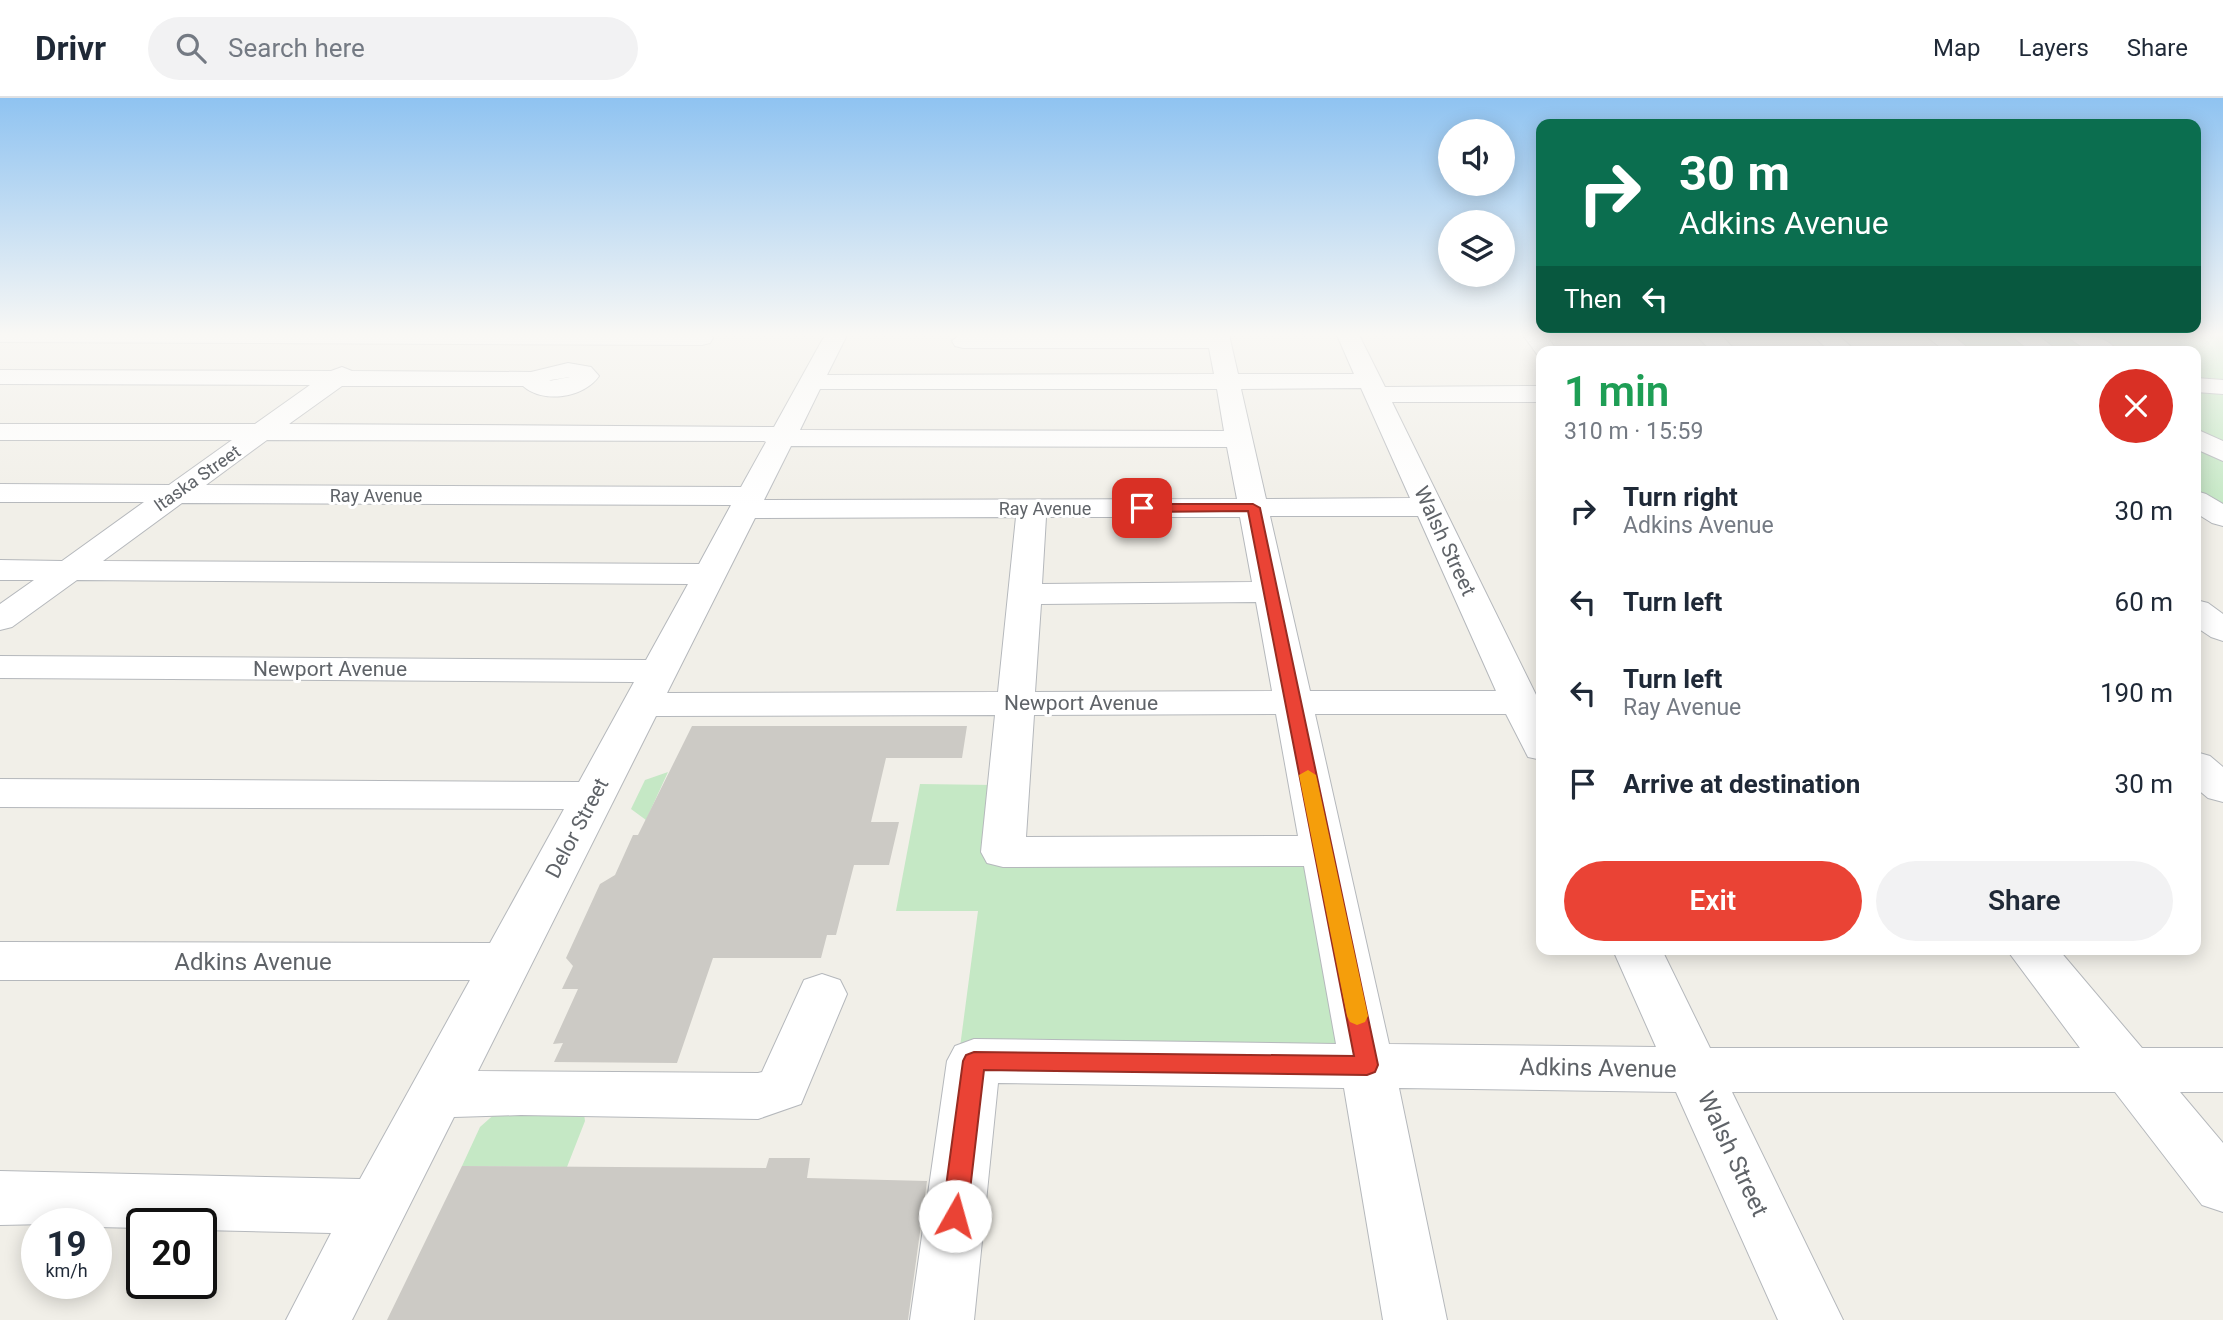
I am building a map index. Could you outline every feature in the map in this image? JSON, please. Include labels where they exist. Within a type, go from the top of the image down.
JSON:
[{"type":"street","name":"Itaska Street","points":[[0,620],[318,392]]},
{"type":"street","name":"Delor Street","points":[[318,1320],[807,392]]},
{"type":"street","points":[[1229,392],[1367,1065],[1415,1320]]},
{"type":"street","name":"Walsh Street","points":[[1376,392],[1536,735]]},
{"type":"street","points":[[1487,392],[1536,394]]},
{"type":"street","points":[[0,432],[766,433],[783,438],[1239,439]]},
{"type":"street","points":[[2201,440],[2223,453]]},
{"type":"street","name":"Ray Avenue","points":[[0,494],[175,494],[1031,508],[1430,507]]},
{"type":"street","points":[[2201,503],[2223,517]]},
{"type":"street","points":[[1031,508],[1003,852],[1324,851]]},
{"type":"street","points":[[0,570],[710,574]]},
{"type":"street","points":[[1024,594],[1271,592]]},
{"type":"street","points":[[2201,614],[2223,630]]},
{"type":"street","name":"Newport Avenue","points":[[0,667],[1015,703],[1520,702]]},
{"type":"street","points":[[2201,769],[2223,789]]},
{"type":"street","points":[[0,793],[594,796]]},
{"type":"street","name":"Walsh Street","points":[[1639,955],[1811,1320]]},
{"type":"street","points":[[2035,955],[2223,1186]]},
{"type":"street","name":"Adkins Avenue","points":[[0,961],[507,962]]},
{"type":"street","points":[[437,1095],[521,1092],[770,1094],[782,1088],[822,994]]},
{"type":"street","name":"Adkins Avenue","points":[[942,1320],[974,1061],[1693,1070],[2223,1070]]},
{"type":"street","points":[[6,1205],[377,1207]]},
{"type":"green space","points":[[2201,392],[2223,392],[2223,514],[2201,500]]},
{"type":"green space","points":[[668,772],[646,820],[631,809],[645,780]]},
{"type":"green space","points":[[920,784],[994,785],[985,858],[1306,861],[1340,1048],[960,1047],[978,911],[896,911]]},
{"type":"green space","points":[[498,1111],[584,1114],[585,1121],[567,1167],[462,1166],[480,1127]]},
{"type":"building","points":[[692,726],[967,726],[962,758],[886,758],[871,822],[899,822],[889,865],[854,865],[836,935],[827,935],[821,958],[713,958],[677,1063],[554,1062],[563,1043],[553,1044],[578,989],[562,989],[573,966],[566,958],[600,884],[615,875],[633,835],[638,835]]},
{"type":"building","points":[[769,1158],[810,1158],[807,1178],[927,1181],[908,1320],[387,1320],[462,1166],[766,1168]]},
{"type":"slow traffic","points":[[1308,775],[1357,1016]]},
{"type":"route","points":[[955,1216],[974,1061],[1367,1065],[1253,508],[1142,508]]}]
